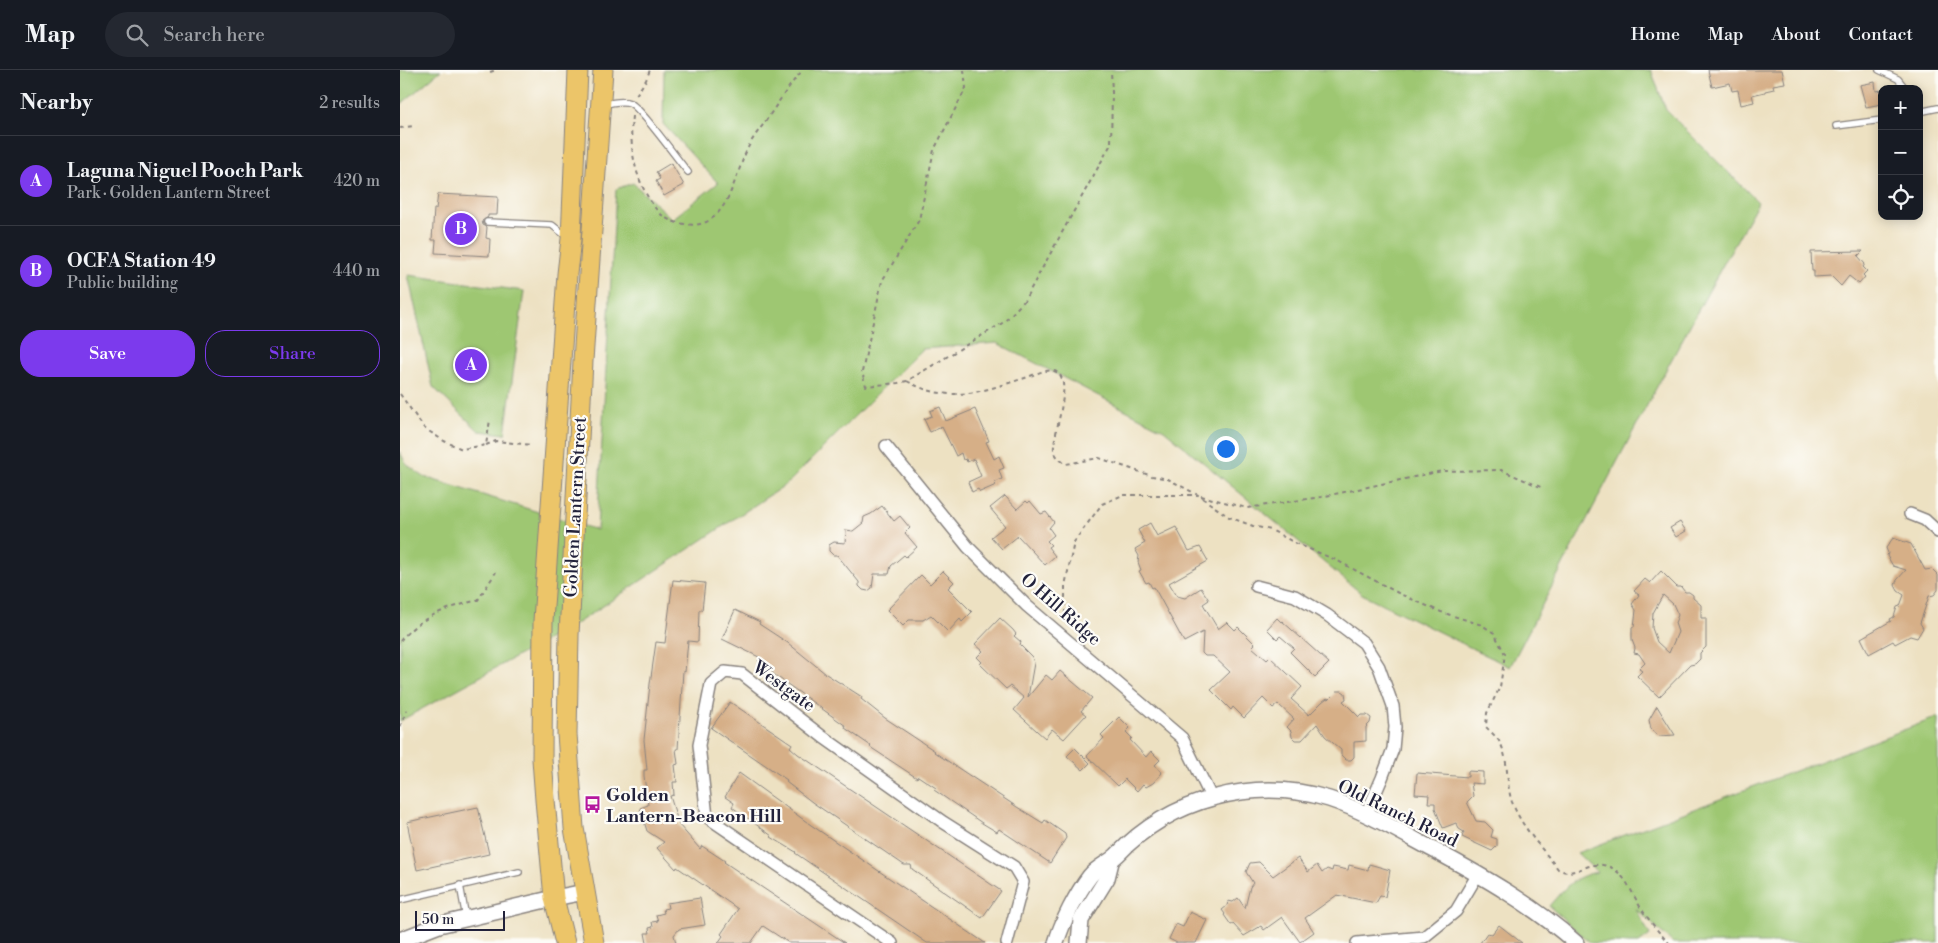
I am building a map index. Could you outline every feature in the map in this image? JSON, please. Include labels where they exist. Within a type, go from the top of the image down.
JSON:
[{"type":"main road","name":"Golden Lantern Street","points":[[578,70],[583,361],[568,635],[568,743],[574,828],[594,943]]},
{"type":"main road","name":"Golden Lantern Street","points":[[565,943],[554,898],[548,848],[542,759],[543,621],[581,240],[601,105],[603,70]]},
{"type":"street","name":"O Hill Ridge","points":[[886,446],[968,547],[1027,606],[1182,738],[1211,797]]},
{"type":"street","points":[[1910,514],[1916,514],[1938,532]]},
{"type":"street","points":[[1256,586],[1295,596],[1327,616],[1364,643],[1379,667],[1393,706],[1395,727],[1393,749],[1366,815]]},
{"type":"street","name":"Westgate","points":[[892,943],[707,817],[699,745],[711,684],[726,672],[742,674],[831,743],[943,822],[1014,867],[1023,882],[1007,943]]},
{"type":"street","name":"Old Ranch Road","points":[[1056,943],[1071,908],[1091,874],[1110,862],[1134,838],[1175,812],[1211,797],[1258,790],[1291,790],[1330,799],[1366,815],[1478,874],[1551,921],[1576,943]]},
{"type":"street","name":"Old Ranch Road","points":[[1079,943],[1081,920],[1106,878],[1110,862]]},
{"type":"street","points":[[1358,943],[1424,937],[1456,911],[1478,874]]},
{"type":"street","points":[[400,940],[439,925],[584,892]]},
{"type":"lane","points":[[1880,70],[1898,79],[1903,85]]},
{"type":"lane","points":[[601,105],[621,102],[630,103],[644,117],[688,172]]},
{"type":"lane","points":[[1923,111],[1938,108]]},
{"type":"lane","points":[[1836,126],[1878,121]]},
{"type":"lane","points":[[487,222],[552,224],[581,240]]},
{"type":"lane","points":[[400,900],[518,872]]},
{"type":"lane","points":[[460,885],[466,918]]},
{"type":"path","points":[[490,72],[496,70]]},
{"type":"path","points":[[650,70],[646,80],[630,103],[633,109],[631,147],[636,170],[656,209],[664,217],[676,223],[692,226],[710,222],[722,208],[750,144],[783,94],[803,70]]},
{"type":"path","points":[[964,70],[966,88],[934,150],[919,220],[882,281],[862,372],[866,386],[907,381],[1004,322],[1024,301],[1111,144],[1111,70]]},
{"type":"path","points":[[400,128],[413,126]]},
{"type":"path","points":[[400,394],[424,428],[444,441],[462,449],[496,442],[531,445]]},
{"type":"path","points":[[486,445],[490,420]]},
{"type":"path","points":[[1065,637],[1065,586],[1074,542],[1102,504],[1123,495],[1198,495],[1247,508],[1321,497],[1442,471],[1500,470],[1543,488]]},
{"type":"path","points":[[400,642],[409,629],[441,610],[478,600],[496,572]]},
{"type":"path","points":[[400,727],[407,710]]},
{"type":"green space","points":[[400,70],[441,70],[400,105]]},
{"type":"green space","points":[[664,70],[1651,70],[1666,110],[1758,202],[1663,375],[1510,667],[1362,594],[1164,430],[997,343],[922,349],[788,483],[579,622],[400,721],[400,452],[406,464],[424,477],[597,530],[616,189],[633,183],[672,219],[718,183],[663,124]]},
{"type":"green space","points":[[408,275],[524,291],[505,434],[479,431],[433,387]]},
{"type":"green space","points":[[1938,717],[1938,943],[1673,943],[1636,909],[1650,935],[1639,943],[1590,943],[1549,906],[1575,880],[1597,872],[1577,853]]},
{"type":"building","points":[[1708,70],[1782,70],[1785,83],[1773,85],[1774,89],[1752,95],[1754,102],[1741,105],[1738,90],[1732,91],[1730,83],[1712,87]]},
{"type":"building","points":[[1875,82],[1876,91],[1878,91],[1878,105],[1866,107],[1860,85]]},
{"type":"building","points":[[671,163],[684,185],[664,196],[656,181],[660,179],[656,172]]},
{"type":"building","points":[[438,194],[498,197],[497,215],[488,215],[482,221],[483,225],[487,227],[486,238],[490,239],[489,256],[435,253],[436,240],[432,240],[434,209],[436,209]]},
{"type":"building","points":[[1863,251],[1858,256],[1865,264],[1863,267],[1867,271],[1859,284],[1849,276],[1841,286],[1831,276],[1814,277],[1811,252]]},
{"type":"building","points":[[940,407],[946,421],[975,409],[989,441],[986,442],[994,459],[999,456],[1004,468],[999,470],[1002,479],[994,483],[996,485],[980,492],[978,489],[972,492],[968,482],[981,476],[974,459],[967,462],[966,459],[963,460],[961,453],[956,456],[942,427],[930,432],[924,419],[932,416],[930,411]]},
{"type":"building","points":[[1005,496],[1017,509],[1026,501],[1028,503],[1030,501],[1041,514],[1046,512],[1054,522],[1049,528],[1054,535],[1047,541],[1051,545],[1048,547],[1055,556],[1045,565],[1018,536],[1002,549],[991,537],[1005,526],[990,508]]},
{"type":"building","points":[[882,506],[894,521],[900,516],[910,528],[905,533],[917,547],[906,557],[904,555],[891,566],[889,574],[874,574],[872,588],[868,591],[863,590],[859,586],[859,582],[837,555],[833,555],[829,551],[829,545],[834,542],[845,543],[846,530],[853,531],[863,523],[864,517]]},
{"type":"building","points":[[1680,522],[1686,531],[1676,537],[1670,528]]},
{"type":"building","points":[[1150,523],[1157,536],[1176,527],[1189,551],[1200,547],[1208,561],[1169,583],[1177,596],[1185,598],[1201,588],[1209,600],[1203,604],[1218,629],[1227,622],[1235,630],[1238,627],[1255,644],[1252,647],[1267,660],[1270,657],[1302,687],[1291,699],[1309,715],[1327,698],[1329,699],[1337,691],[1342,691],[1345,693],[1346,699],[1343,701],[1359,717],[1367,715],[1371,718],[1370,723],[1366,727],[1366,741],[1354,742],[1354,757],[1351,760],[1346,760],[1341,755],[1341,750],[1325,736],[1317,724],[1302,740],[1295,740],[1287,727],[1294,719],[1278,704],[1273,708],[1263,698],[1244,718],[1233,707],[1231,710],[1211,690],[1230,672],[1213,656],[1205,656],[1202,653],[1203,632],[1184,642],[1154,587],[1152,588],[1149,582],[1146,583],[1139,571],[1141,570],[1138,562],[1139,556],[1135,549],[1145,543],[1138,530]]},
{"type":"building","points":[[1893,538],[1911,544],[1925,570],[1932,569],[1938,575],[1938,590],[1934,595],[1929,596],[1920,623],[1923,628],[1917,638],[1910,636],[1895,644],[1893,641],[1869,654],[1861,638],[1891,621],[1890,619],[1894,617],[1904,595],[1898,591],[1895,585],[1906,570],[1893,566],[1887,556],[1886,548]]},
{"type":"building","points":[[943,571],[954,582],[948,588],[972,612],[962,622],[960,619],[948,632],[931,615],[923,620],[909,620],[903,626],[887,610],[921,575],[930,584]]},
{"type":"building","points":[[1661,571],[1677,587],[1681,587],[1685,592],[1693,595],[1693,598],[1701,605],[1701,618],[1706,618],[1706,647],[1700,653],[1700,659],[1695,664],[1690,665],[1659,697],[1637,676],[1642,671],[1639,669],[1645,663],[1639,654],[1634,653],[1635,648],[1632,640],[1632,627],[1634,627],[1636,610],[1632,604],[1639,595],[1634,591],[1645,579],[1650,583]],"holes":[[[1663,595],[1673,604],[1678,615],[1675,623],[1678,632],[1669,653],[1657,642],[1652,628],[1653,613]]]},
{"type":"building","points":[[673,580],[705,583],[702,610],[699,610],[698,642],[688,641],[685,672],[683,671],[678,749],[676,749],[678,764],[675,765],[677,782],[673,782],[674,795],[670,796],[679,825],[700,849],[702,846],[845,943],[789,943],[763,926],[751,943],[718,943],[723,936],[721,934],[738,909],[677,867],[676,869],[657,848],[664,842],[647,831],[640,808],[648,805],[644,776],[644,770],[647,770],[644,740],[656,642],[665,643]]},
{"type":"building","points":[[735,610],[760,622],[759,624],[788,643],[826,674],[862,697],[861,699],[885,718],[934,752],[1017,807],[1043,823],[1045,820],[1065,834],[1066,838],[1050,863],[999,829],[997,832],[982,823],[934,790],[936,788],[918,776],[917,778],[870,747],[845,728],[846,726],[772,673],[773,671],[758,661],[761,658],[722,639]]},
{"type":"building","points":[[1000,618],[1013,630],[1016,634],[1014,636],[1021,642],[1020,645],[1032,657],[1034,663],[1028,697],[1046,675],[1052,680],[1060,671],[1092,698],[1081,711],[1086,715],[1064,739],[1052,729],[1045,738],[1037,731],[1014,710],[1024,698],[1010,686],[1006,689],[980,664],[982,662],[977,657],[983,651],[975,644]]},
{"type":"building","points":[[1277,618],[1329,663],[1315,677],[1290,652],[1294,648],[1280,636],[1277,639],[1267,629]]},
{"type":"building","points":[[730,702],[792,744],[790,747],[798,754],[1001,891],[982,918],[912,869],[911,865],[904,865],[812,802],[786,782],[787,780],[711,728]]},
{"type":"building","points":[[1657,706],[1675,735],[1659,736],[1651,729],[1649,720]]},
{"type":"building","points":[[1119,717],[1130,728],[1126,732],[1132,738],[1130,740],[1146,757],[1151,751],[1160,760],[1155,765],[1162,773],[1153,783],[1146,787],[1143,784],[1137,791],[1125,779],[1118,786],[1087,756],[1104,738],[1101,735]]},
{"type":"building","points":[[1075,748],[1090,763],[1083,770],[1067,756]]},
{"type":"building","points":[[1468,771],[1483,772],[1483,784],[1471,783],[1473,796],[1467,802],[1476,821],[1485,822],[1493,830],[1491,837],[1497,839],[1497,846],[1492,851],[1462,837],[1464,832],[1459,829],[1456,823],[1443,828],[1435,808],[1435,803],[1428,803],[1429,795],[1415,794],[1417,773],[1468,777]]},
{"type":"building","points":[[739,773],[811,825],[985,943],[927,943],[796,852],[771,837],[732,807],[734,803],[725,797]]},
{"type":"building","points":[[478,807],[489,854],[417,870],[407,822]]},
{"type":"building","points":[[1298,858],[1308,872],[1317,865],[1322,873],[1327,869],[1332,871],[1333,867],[1348,870],[1349,865],[1368,870],[1369,864],[1390,870],[1385,897],[1380,896],[1376,903],[1337,895],[1305,918],[1314,932],[1300,942],[1282,917],[1264,930],[1261,926],[1244,936],[1233,924],[1231,925],[1222,910],[1227,906],[1228,901],[1233,902],[1238,898],[1245,908],[1250,887],[1253,883],[1246,872],[1250,863],[1259,862],[1273,876]]},
{"type":"building","points":[[700,898],[705,925],[679,929],[674,935],[676,943],[647,943],[645,933],[650,933],[649,928],[653,927],[652,922],[658,921],[656,915],[664,913],[663,909],[668,908],[667,903]]},
{"type":"building","points":[[1190,912],[1207,920],[1196,943],[1177,943],[1169,939],[1176,924],[1183,927]]},
{"type":"building","points":[[1499,925],[1522,943],[1480,943],[1487,933],[1492,934]]},
{"type":"place","name":"OCFA Station 49","points":[[461,229]]},
{"type":"place","name":"Laguna Niguel Pooch Park","points":[[471,365]]},
{"type":"place","name":"Golden Lantern-Beacon Hill","points":[[592,805]]}]
